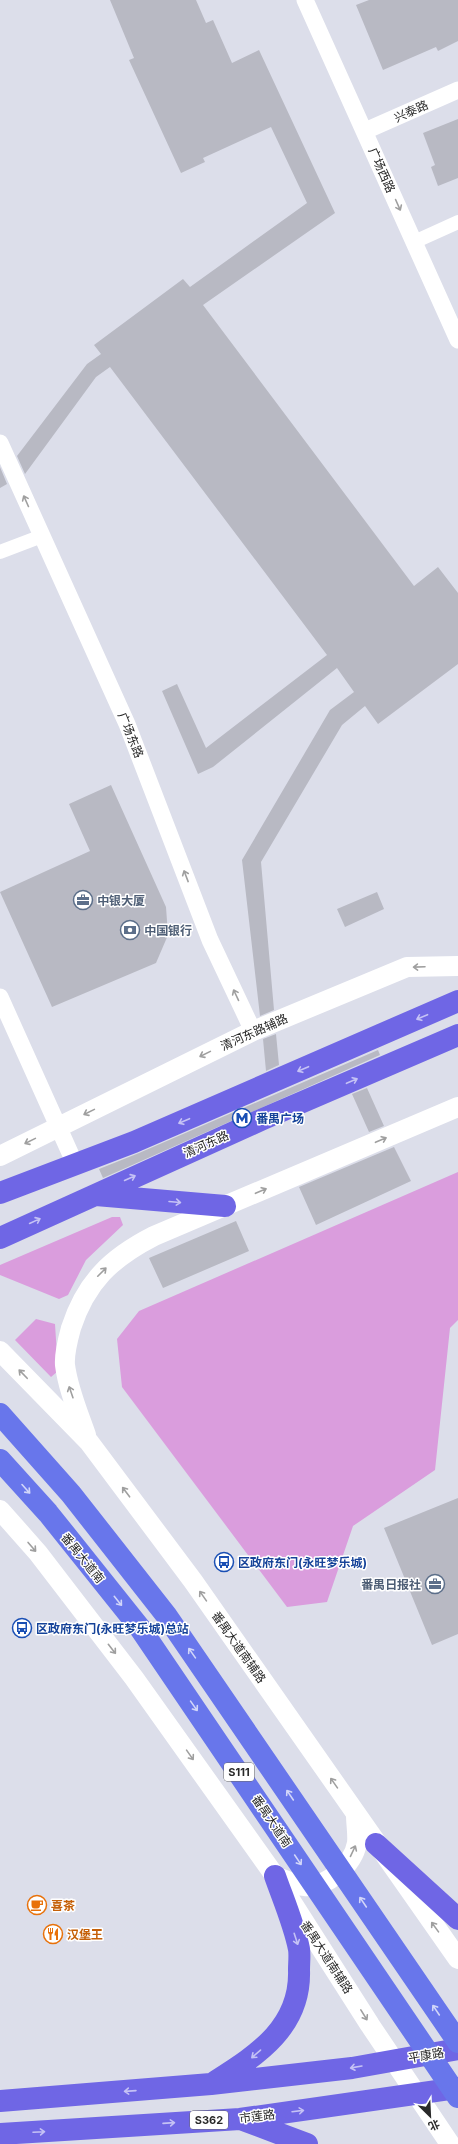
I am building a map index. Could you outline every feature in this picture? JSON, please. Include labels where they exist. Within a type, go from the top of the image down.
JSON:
[{"type":"highway","name":"S111","points":[[0,1414],[71,1494],[166,1615],[458,2042]]},
{"type":"highway","name":"番禺大道南","points":[[0,1460],[48,1513],[140,1628],[458,2097]]},
{"type":"main road","name":"清河东路辅路","points":[[0,1156],[253,1031],[407,967],[458,966]]},
{"type":"main road","points":[[0,1193],[134,1142],[458,1002]]},
{"type":"main road","name":"清河东路","points":[[0,1238],[263,1119],[458,1035]]},
{"type":"main road","points":[[89,1442],[69,1388],[65,1363],[68,1339],[76,1314],[85,1294],[97,1277],[115,1259],[132,1247],[458,1107]]},
{"type":"main road","points":[[95,1194],[225,1206]]},
{"type":"main road","name":"番禺大道南辅路","points":[[0,1351],[89,1442],[193,1581],[458,1959]]},
{"type":"main road","name":"番禺大道南辅路","points":[[0,1510],[38,1553],[134,1678],[275,1876],[450,2144]]},
{"type":"main road","points":[[275,1876],[304,1886],[322,1884],[331,1879],[347,1864],[357,1843],[356,1815]]},
{"type":"main road","points":[[376,1844],[458,1919]]},
{"type":"main road","points":[[211,2084],[249,2060],[275,2038],[294,2008],[300,1980],[299,1949],[275,1876]]},
{"type":"main road","name":"平康路","points":[[394,2060],[458,2049]]},
{"type":"main road","points":[[0,2101],[211,2084],[352,2068],[394,2060]]},
{"type":"main road","name":"S362","points":[[417,2094],[458,2088]]},
{"type":"main road","name":"市莲路","points":[[0,2134],[240,2119],[417,2094]]},
{"type":"main road","points":[[240,2119],[307,2144]]},
{"type":"street","name":"广场西路","points":[[305,0],[458,340]]},
{"type":"street","name":"兴泰路","points":[[365,131],[458,90]]},
{"type":"street","points":[[414,242],[458,222]]},
{"type":"street","name":"广场东路","points":[[0,443],[127,724],[210,940],[253,1031]]},
{"type":"street","points":[[0,552],[42,536]]},
{"type":"street","points":[[0,997],[60,1127],[75,1164]]},
{"type":"shaded area","points":[[458,1172],[458,1320],[450,1328],[435,1470],[353,1526],[327,1602],[287,1607],[122,1387],[117,1339],[139,1311]]},
{"type":"shaded area","points":[[112,1217],[120,1217],[123,1225],[86,1260],[68,1295],[59,1299],[0,1275],[0,1265]]},
{"type":"shaded area","points":[[36,1319],[55,1324],[58,1371],[51,1377],[15,1340]]},
{"type":"building","name":"番禺广场","points":[[110,0],[196,0],[206,23],[213,20],[232,63],[259,50],[335,213],[203,305],[414,586],[438,567],[458,593],[458,664],[378,724],[365,706],[342,725],[261,862],[274,1010],[260,1016],[242,860],[330,710],[354,692],[337,668],[213,767],[198,774],[162,691],[177,684],[206,748],[327,655],[110,367],[96,377],[25,474],[17,456],[87,364],[101,354],[94,345],[183,279],[190,287],[307,203],[271,127],[203,158],[205,162],[181,173],[129,60],[134,58]]},
{"type":"building","points":[[369,0],[458,0],[458,41],[438,51],[436,47],[383,70],[356,5]]},
{"type":"building","points":[[458,119],[458,178],[438,186],[431,167],[435,165],[423,133]]},
{"type":"building","points":[[0,467],[7,484],[0,488]]},
{"type":"building","name":"中银大厦","points":[[111,785],[166,907],[168,935],[156,963],[52,1007],[0,892],[90,851],[69,804]]},
{"type":"building","points":[[377,892],[384,909],[345,927],[337,909]]},
{"type":"building","points":[[276,1034],[279,1065],[266,1071],[263,1039]]},
{"type":"building","points":[[378,1050],[380,1055],[103,1178],[99,1169]]},
{"type":"building","points":[[367,1088],[384,1126],[369,1132],[352,1094]]},
{"type":"building","points":[[394,1147],[411,1181],[316,1225],[299,1187]]},
{"type":"building","points":[[236,1221],[249,1251],[163,1288],[149,1258]]},
{"type":"building","points":[[458,1498],[458,1634],[432,1645],[384,1528]]},
{"type":"place","name":"中银大厦","points":[[83,900]]},
{"type":"place","name":"中国银行","points":[[130,930]]},
{"type":"place","name":"番禺广场","points":[[242,1118]]},
{"type":"place","name":"区政府东门(永旺梦乐城)","points":[[224,1562]]},
{"type":"place","name":"番禺日报社","points":[[435,1584]]},
{"type":"place","name":"区政府东门(永旺梦乐城)总站","points":[[22,1628]]},
{"type":"place","name":"喜茶","points":[[37,1905]]},
{"type":"place","name":"汉堡王","points":[[53,1934]]}]
